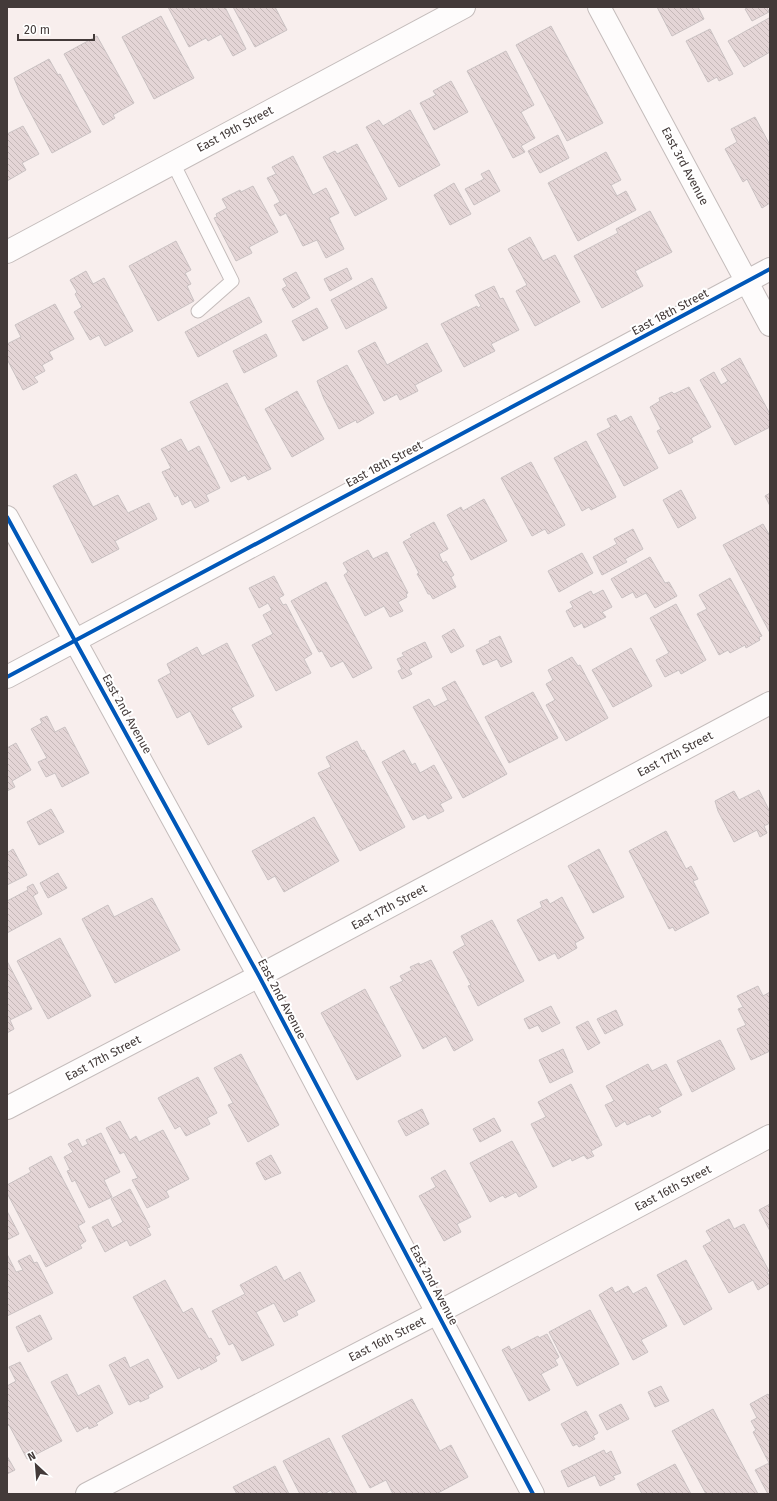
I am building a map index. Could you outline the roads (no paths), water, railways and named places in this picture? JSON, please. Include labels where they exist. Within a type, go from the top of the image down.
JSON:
[{"type":"street","name":"East 19th Street","points":[[7,252],[464,7]]},
{"type":"street","name":"East 3rd Avenue","points":[[600,7],[770,325]]},
{"type":"street","name":"East 18th Street","points":[[7,677],[770,269]]},
{"type":"street","name":"East 2nd Avenue","points":[[7,516],[259,976],[534,1494]]},
{"type":"street","name":"East 17th Street","points":[[7,1108],[259,976],[770,703]]},
{"type":"street","name":"East 16th Street","points":[[87,1494],[437,1313],[770,1136]]},
{"type":"lane","points":[[173,163],[232,281],[198,311]]}]
